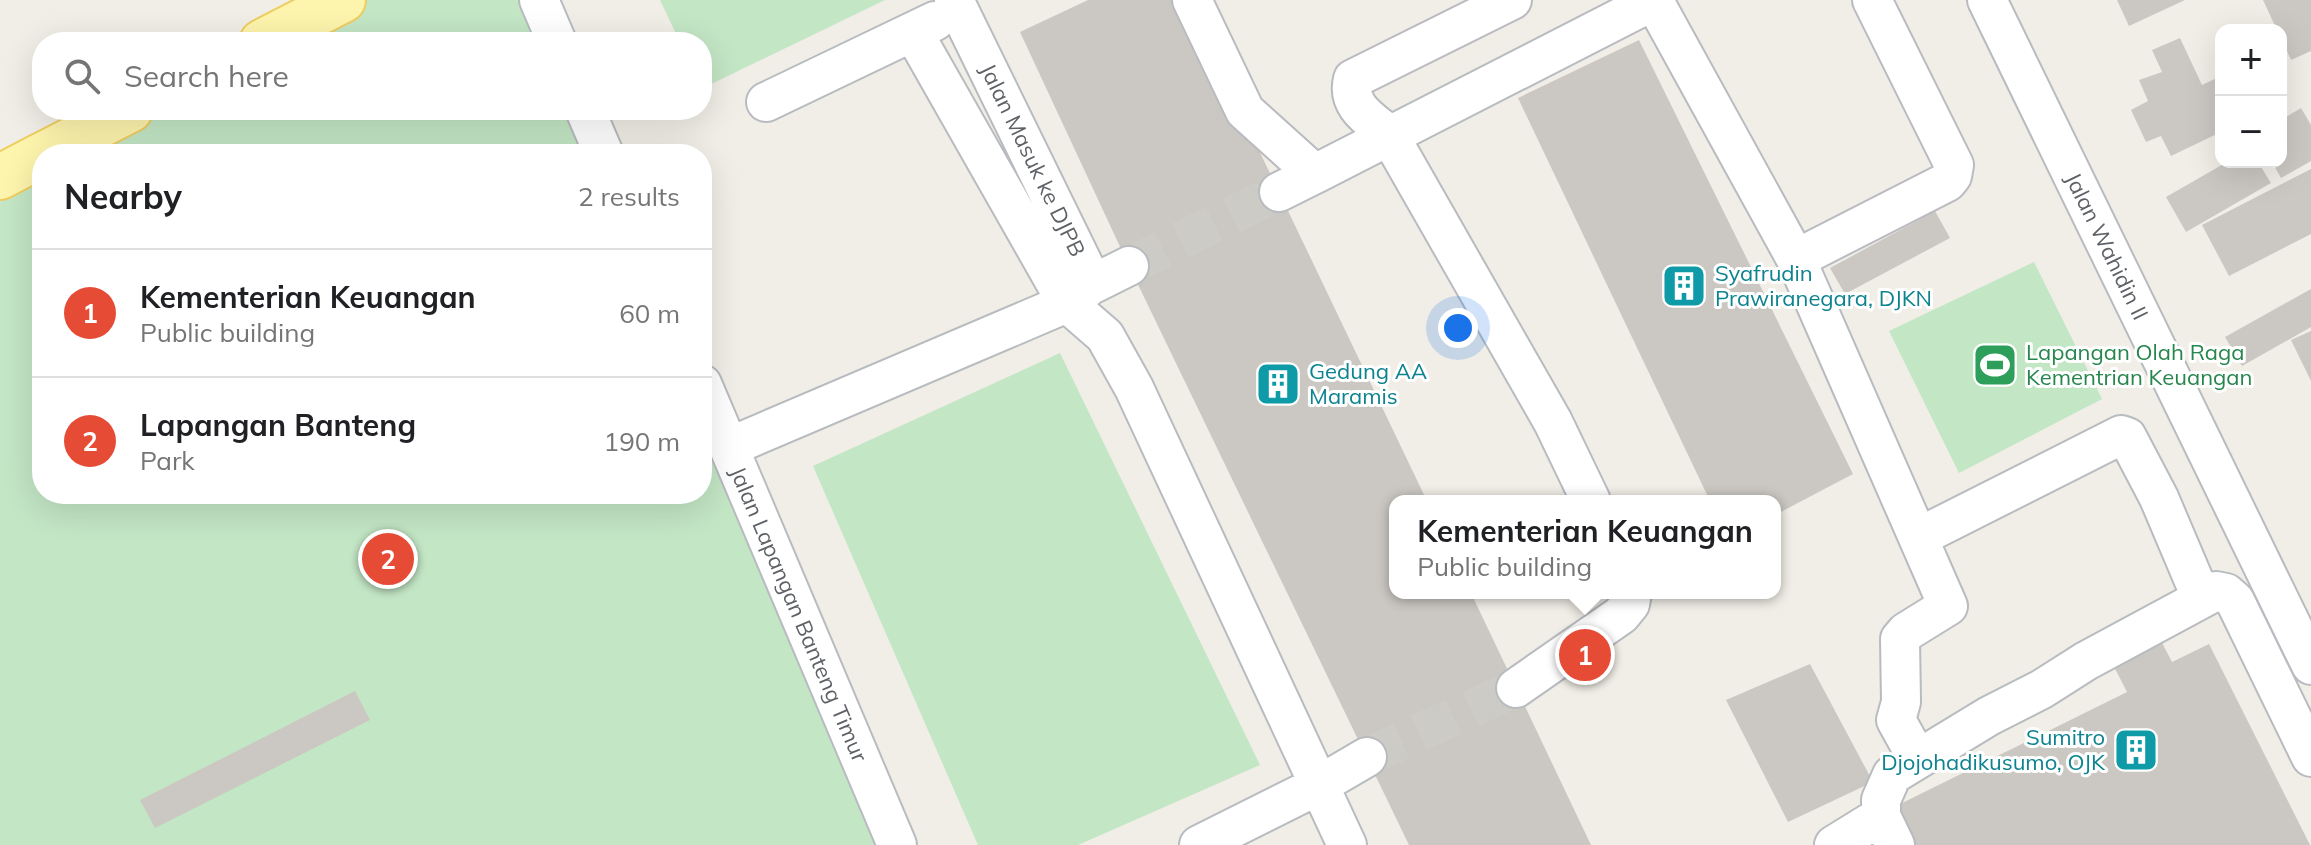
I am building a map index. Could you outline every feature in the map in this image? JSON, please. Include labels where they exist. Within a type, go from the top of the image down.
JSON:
[{"type":"main road","points":[[281,32],[343,0]]},
{"type":"main road","points":[[64,144],[111,120]]},
{"type":"main road","points":[[0,177],[32,161]]},
{"type":"street","points":[[539,0],[553,32]]},
{"type":"street","points":[[1192,0],[1245,111],[1315,174]]},
{"type":"street","points":[[1512,0],[1353,79],[1350,90],[1357,107],[1389,135],[1553,422],[1588,495]]},
{"type":"street","points":[[1279,192],[1654,0],[1796,259],[1948,606],[1906,632],[1899,644],[1901,702],[1896,720],[1917,758]]},
{"type":"street","points":[[1796,259],[1947,182],[1952,176],[1954,165],[1872,0]]},
{"type":"street","name":"Jalan Wahidin II","points":[[1987,0],[2311,665]]},
{"type":"street","points":[[766,102],[913,32],[957,5]]},
{"type":"street","name":"Jalan Masuk ke DJPB","points":[[957,5],[1080,293],[1129,266]]},
{"type":"street","points":[[913,32],[1080,293],[1134,388],[1347,845]]},
{"type":"street","points":[[589,120],[600,144]]},
{"type":"street","points":[[729,447],[1080,293]]},
{"type":"street","name":"Jalan Lapangan Banteng Timur","points":[[712,407],[897,845]]},
{"type":"street","points":[[1919,537],[2121,435],[2127,437],[2159,498],[2201,597]]},
{"type":"street","points":[[1834,845],[1888,830],[1881,800],[1892,775],[1917,758],[2216,591],[2226,593],[2235,601],[2311,757]]},
{"type":"street","points":[[1516,688],[1621,615],[1631,599]]},
{"type":"street","points":[[1199,845],[1319,785],[1367,757]]},
{"type":"green space","points":[[343,0],[539,0],[553,32],[281,32]]},
{"type":"green space","points":[[660,0],[885,0],[712,84],[712,32],[675,32]]},
{"type":"green space","points":[[111,120],[589,120],[600,144],[64,144]]},
{"type":"green space","points":[[32,160],[32,504],[712,504],[712,408],[897,845],[0,845],[0,177]]},
{"type":"green space","name":"Lapangan Olah Raga Kementrian Keuangan","points":[[2034,262],[2102,399],[1959,473],[1889,331]]},
{"type":"green space","points":[[1060,353],[1260,765],[1078,845],[978,845],[813,466]]},
{"type":"building","name":"Gedung AA Maramis","points":[[1088,0],[1187,0],[1424,495],[1389,495],[1389,599],[1474,599],[1591,845],[1409,845],[1129,266],[1020,32]]},
{"type":"building","points":[[2117,0],[2185,0],[2129,26]]},
{"type":"building","points":[[2263,0],[2311,0],[2311,51],[2291,60],[2287,51],[2287,24],[2274,24]]},
{"type":"building","points":[[2180,38],[2202,85],[2215,79],[2215,135],[2171,156],[2161,136],[2146,142],[2131,110],[2148,101],[2139,80],[2162,72],[2152,50]]},
{"type":"building","name":"Syafrudin Prawiranegara, DJKN","points":[[1639,40],[1853,474],[1781,512],[1781,495],[1707,495],[1518,98]]},
{"type":"building","points":[[2301,108],[2311,125],[2311,161],[2281,178],[2275,168],[2287,168],[2287,116]]},
{"type":"building","points":[[2217,168],[2262,168],[2271,183],[2186,232],[2166,197]]},
{"type":"building","points":[[2311,169],[2311,234],[2229,276],[2202,225]]},
{"type":"building","points":[[1935,211],[1950,238],[1845,294],[1830,268]]},
{"type":"building","points":[[2311,289],[2311,327],[2242,366],[2225,337]]},
{"type":"building","points":[[2311,331],[2311,381],[2291,340]]},
{"type":"building","name":"Sumitro Djojohadikusumo, OJK","points":[[2158,635],[2172,662],[2209,644],[2310,845],[1913,845],[1894,807],[2127,692],[2110,659]]},
{"type":"building","points":[[1810,664],[1873,782],[1788,822],[1726,700]]},
{"type":"building","points":[[355,691],[370,720],[155,828],[140,800]]},
{"type":"tunnel","points":[[1129,266],[1279,192]]},
{"type":"tunnel","points":[[1367,757],[1516,688]]},
{"type":"place","name":"Syafrudin Prawiranegara, DJKN","points":[[1684,286]]},
{"type":"place","name":"Lapangan Olah Raga Kementrian Keuangan","points":[[1995,365]]},
{"type":"place","name":"Gedung AA Maramis","points":[[1278,384]]},
{"type":"place","name":"Lapangan Banteng","points":[[388,559]]},
{"type":"place","name":"Kementerian Keuangan","points":[[1585,655]]},
{"type":"place","name":"Sumitro Djojohadikusumo, OJK","points":[[2136,750]]}]
